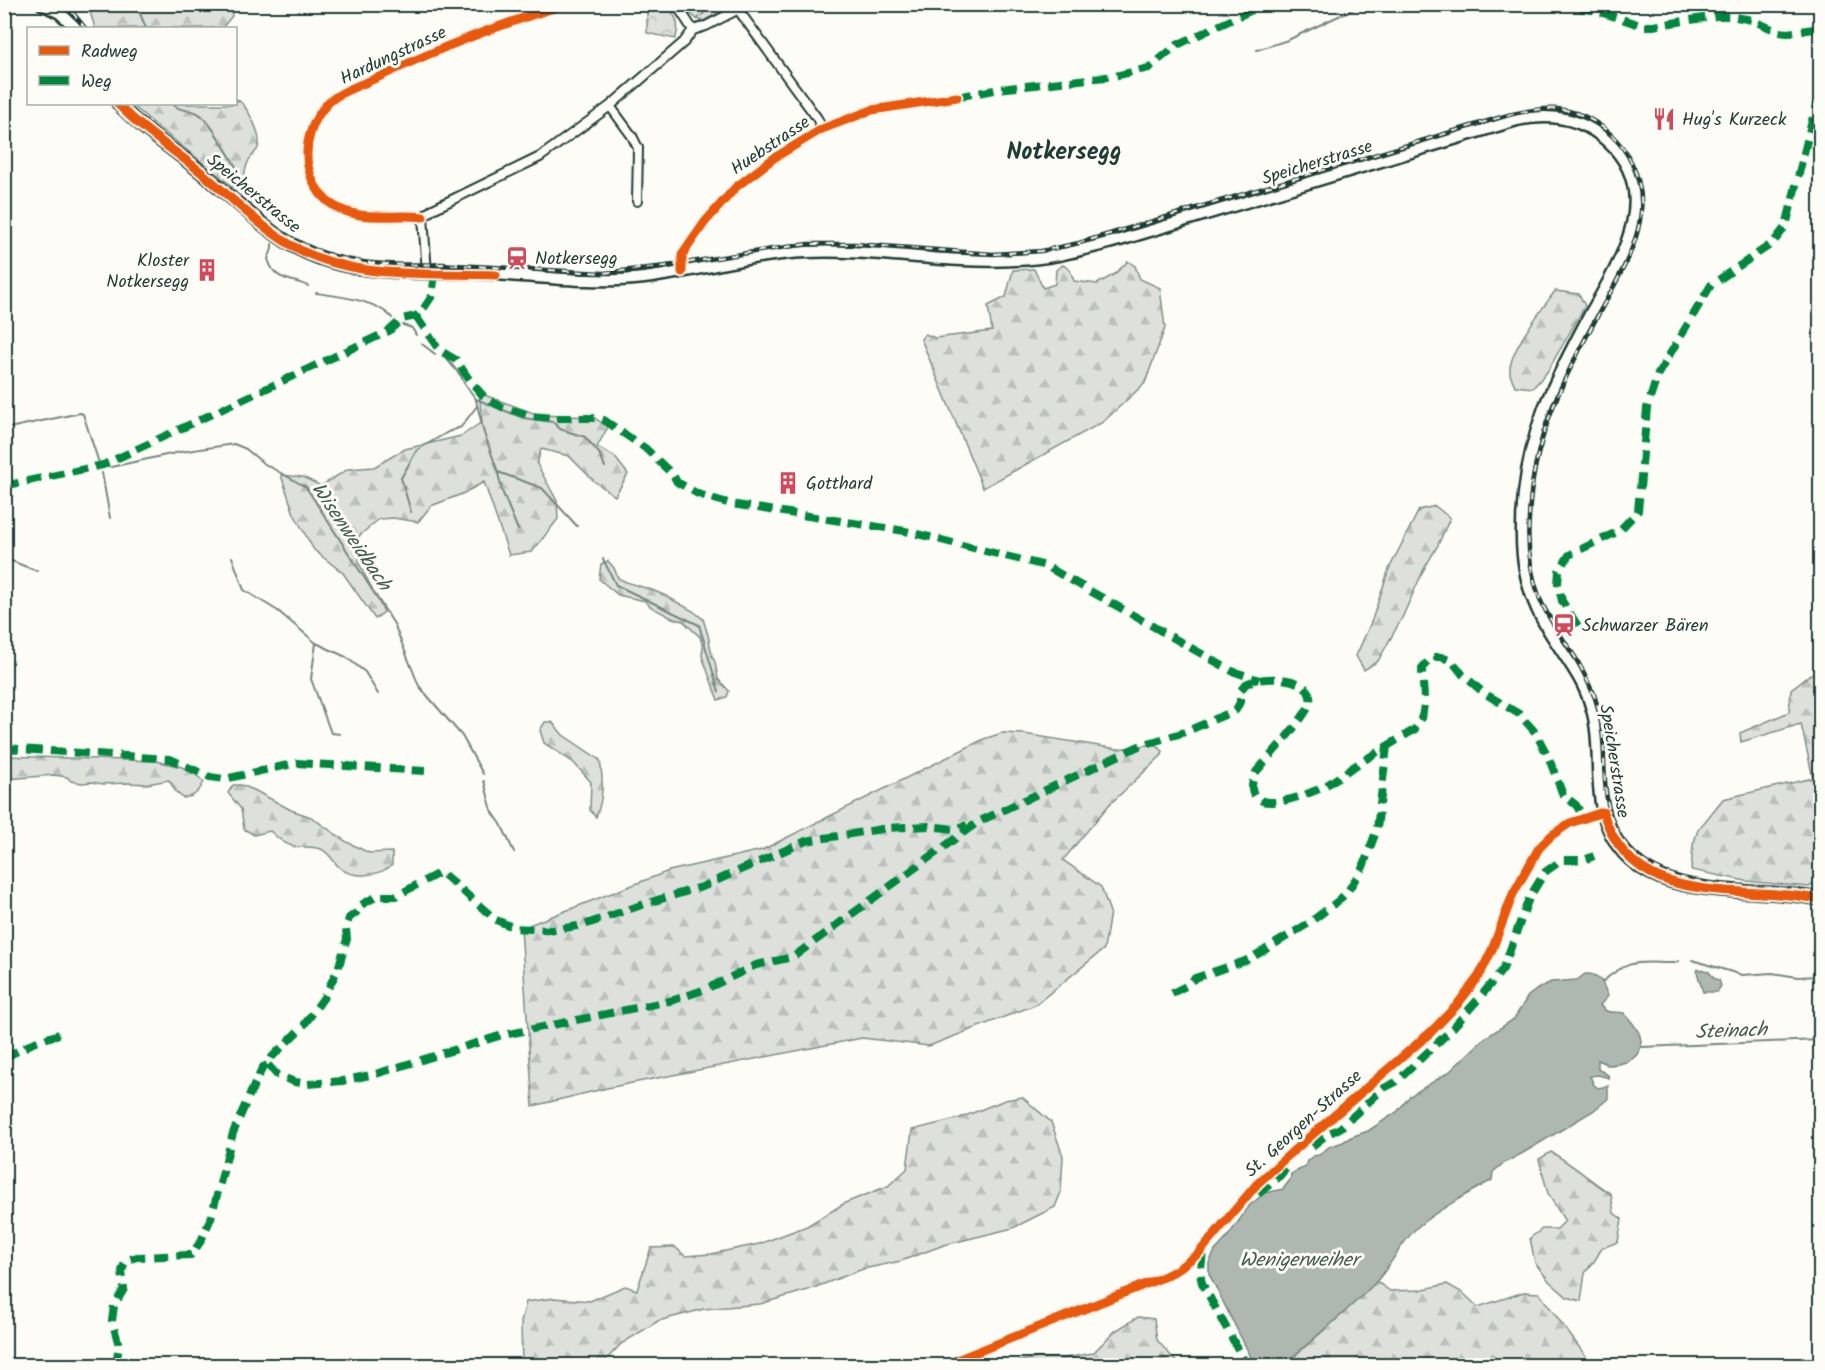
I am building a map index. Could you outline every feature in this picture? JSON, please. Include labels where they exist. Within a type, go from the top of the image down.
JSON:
[{"type":"main road","points":[[42,4],[60,13],[75,27]]},
{"type":"main road","name":"Speicherstrasse","points":[[119,105],[261,222],[297,248],[315,257],[345,266],[371,270],[598,280],[642,278],[772,255],[823,251],[875,252],[968,261],[1044,258],[1119,240],[1516,120],[1542,116],[1560,117],[1590,128],[1612,145],[1626,168],[1634,193],[1634,217],[1627,244],[1618,264],[1566,360],[1544,408],[1528,461],[1521,529],[1526,576],[1535,605],[1580,680],[1591,705],[1597,740],[1603,812],[1610,832],[1623,851],[1644,870],[1675,884],[1700,889],[1821,899]]},
{"type":"street","name":"Hardungstrasse","points":[[423,217],[352,215],[334,206],[320,195],[310,179],[307,161],[308,140],[316,120],[328,103],[346,92],[428,53],[539,8],[567,4]]},
{"type":"street","points":[[674,4],[693,30]]},
{"type":"street","points":[[427,273],[423,217],[433,209],[540,157],[610,106],[684,42],[693,30],[706,26],[735,7],[817,118],[822,129]]},
{"type":"street","name":"Huebstrasse","points":[[682,272],[681,260],[705,222],[736,188],[774,158],[822,129],[872,110],[957,97]]},
{"type":"street","points":[[610,106],[638,148],[637,201]]},
{"type":"street","name":"St. Georgen-Strasse","points":[[942,1365],[1161,1278],[1198,1254],[1257,1184],[1431,1032],[1457,1005],[1479,976],[1492,950],[1513,894],[1539,848],[1552,835],[1570,823],[1603,812]]},
{"type":"green space","points":[[714,4],[726,5],[726,9],[703,21],[697,19]]},
{"type":"green space","points":[[88,5],[231,5],[232,16],[223,27],[95,27]]},
{"type":"green space","points":[[665,5],[676,20],[678,29],[675,39],[647,33],[647,6]]},
{"type":"green space","points":[[680,5],[714,5],[697,19]]},
{"type":"green space","points":[[237,100],[245,107],[253,121],[259,143],[246,167],[243,188],[238,191],[132,105],[237,105]]},
{"type":"green space","points":[[1128,261],[1135,266],[1140,279],[1160,288],[1165,328],[1145,383],[1103,422],[983,488],[921,339],[925,334],[935,338],[992,331],[988,306],[1006,297],[1013,270],[1034,269],[1043,288],[1055,284],[1056,270],[1063,265],[1070,270],[1074,281],[1097,284],[1115,274]]},
{"type":"green space","points":[[1555,291],[1579,294],[1585,306],[1547,372],[1533,388],[1515,386],[1510,373],[1514,354]]},
{"type":"green space","points":[[479,393],[539,415],[593,417],[608,427],[597,447],[614,456],[628,474],[615,496],[594,481],[569,456],[541,449],[537,464],[557,501],[558,519],[532,552],[509,555],[484,482],[462,494],[431,506],[418,522],[393,518],[379,519],[359,536],[359,563],[384,612],[375,619],[343,573],[314,550],[294,514],[281,475],[303,477],[321,486],[348,469],[374,467],[405,449],[461,436],[482,422]]},
{"type":"green space","points":[[1435,506],[1450,518],[1402,618],[1378,661],[1364,670],[1356,656],[1372,620],[1389,569],[1419,510]]},
{"type":"green space","points":[[608,561],[618,578],[666,596],[703,619],[718,679],[729,691],[727,697],[718,700],[702,656],[703,647],[700,637],[683,621],[651,607],[645,601],[618,595],[599,579],[601,564]]},
{"type":"green space","points":[[1820,669],[1820,881],[1809,887],[1746,881],[1691,870],[1693,845],[1698,830],[1723,799],[1813,778],[1801,724],[1741,742],[1740,733],[1789,712],[1791,689]]},
{"type":"green space","points":[[545,722],[552,722],[563,735],[600,760],[602,788],[596,817],[590,810],[591,782],[573,762],[544,743],[540,730]]},
{"type":"green space","points":[[1002,733],[1024,734],[1118,749],[1154,744],[1163,751],[1162,755],[1108,806],[1063,860],[1101,887],[1110,912],[1104,949],[1035,1005],[929,1046],[862,1038],[607,1088],[533,1106],[521,928],[669,871],[762,850],[984,739]]},
{"type":"green space","points":[[5,756],[156,761],[182,767],[204,782],[195,794],[183,798],[176,792],[169,780],[147,784],[103,784],[71,781],[67,777],[54,775],[5,781]]},
{"type":"green space","points":[[233,785],[241,785],[254,790],[291,810],[311,817],[347,842],[369,853],[392,852],[392,865],[374,874],[352,874],[340,868],[321,849],[290,845],[270,831],[254,835],[244,829],[241,809],[228,793]]},
{"type":"green space","points":[[1022,1097],[1051,1122],[1063,1156],[1061,1192],[1055,1207],[1013,1228],[944,1245],[901,1261],[863,1269],[808,1290],[760,1304],[704,1309],[658,1321],[621,1344],[601,1365],[522,1365],[521,1322],[526,1302],[554,1298],[590,1301],[625,1286],[637,1290],[651,1248],[675,1247],[685,1256],[711,1254],[759,1244],[807,1226],[845,1203],[888,1186],[907,1169],[912,1130],[960,1118],[1005,1100]]},
{"type":"green space","points":[[1551,1152],[1611,1194],[1614,1213],[1622,1219],[1618,1242],[1602,1248],[1585,1273],[1581,1301],[1567,1297],[1550,1282],[1535,1263],[1530,1238],[1542,1229],[1557,1229],[1565,1221],[1548,1194],[1539,1159]]},
{"type":"green space","points":[[1376,1281],[1390,1291],[1419,1290],[1447,1284],[1463,1293],[1478,1307],[1524,1292],[1539,1293],[1588,1359],[1589,1365],[1283,1366]]},
{"type":"green space","points":[[1138,1317],[1154,1319],[1157,1340],[1179,1365],[999,1365],[1036,1358],[1065,1358],[1093,1353],[1115,1331]]},
{"type":"water","points":[[1698,969],[1708,971],[1719,980],[1721,986],[1717,992],[1703,992]]},
{"type":"water","name":"Wenigerweiher","points":[[1585,974],[1598,977],[1608,996],[1600,1005],[1602,1008],[1624,1013],[1640,1036],[1640,1050],[1632,1059],[1620,1064],[1607,1065],[1598,1060],[1598,1069],[1609,1078],[1598,1075],[1590,1076],[1598,1088],[1608,1086],[1608,1099],[1593,1111],[1504,1163],[1493,1172],[1492,1180],[1449,1204],[1417,1227],[1376,1282],[1283,1365],[1255,1365],[1209,1274],[1209,1263],[1215,1251],[1250,1205],[1265,1193],[1283,1189],[1290,1180],[1291,1174],[1305,1167],[1307,1161],[1313,1156],[1368,1131],[1397,1112],[1410,1096],[1449,1072],[1485,1038],[1514,1019],[1528,996],[1539,988],[1551,982],[1577,980]]},
{"type":"waterway","points":[[136,4],[146,27]]},
{"type":"waterway","points":[[1257,50],[1288,40],[1364,4]]},
{"type":"waterway","points":[[173,105],[179,109],[196,112],[203,118],[219,138],[236,167]]},
{"type":"waterway","points":[[272,244],[268,259],[275,272],[308,286]]},
{"type":"waterway","points":[[316,293],[346,297],[367,303],[392,318]]},
{"type":"waterway","points":[[403,325],[412,328],[416,335]]},
{"type":"waterway","points":[[422,344],[435,354]]},
{"type":"waterway","points":[[446,358],[476,399],[523,418],[553,422],[560,429],[585,437],[599,453],[605,467]]},
{"type":"waterway","points":[[476,400],[484,433],[498,472],[542,488],[577,526]]},
{"type":"waterway","points":[[411,512],[401,478],[417,450],[461,427],[477,406]]},
{"type":"waterway","points":[[4,429],[83,414],[99,463]]},
{"type":"waterway","name":"Wisenweidbach","points":[[111,467],[180,452],[234,444],[246,449],[263,463],[306,487],[394,624],[419,686],[462,736],[483,774]]},
{"type":"waterway","points":[[102,473],[110,518]]},
{"type":"waterway","points":[[498,473],[502,491],[518,530]]},
{"type":"waterway","points":[[4,557],[37,571]]},
{"type":"waterway","points":[[232,557],[244,590],[278,611],[316,643],[311,679],[331,733],[340,734]]},
{"type":"waterway","points":[[603,559],[616,585],[699,625],[719,692]]},
{"type":"waterway","points":[[316,643],[346,657],[365,672],[378,694]]},
{"type":"waterway","name":"Wisenweidbach","points":[[484,781],[492,811],[514,852]]},
{"type":"waterway","points":[[1692,960],[1742,975],[1772,973],[1798,977],[1820,976]]},
{"type":"waterway","points":[[1602,982],[1628,965],[1678,961]]},
{"type":"waterway","name":"Steinach","points":[[1642,1047],[1820,1040]]},
{"type":"waterway","name":"Steinach","points":[[1065,1366],[1083,1362],[1101,1366]]},
{"type":"railway","points":[[61,4],[73,13],[84,27]]},
{"type":"railway","points":[[127,105],[269,222],[298,241],[337,257],[358,261],[400,265],[444,264]]},
{"type":"railway","points":[[437,264],[603,273],[666,266],[808,244],[855,244],[993,254],[1041,251],[1079,243],[1508,115],[1545,109],[1577,113],[1610,133],[1622,147],[1632,164],[1638,182],[1641,201],[1640,220],[1628,259],[1583,343],[1550,415],[1542,439],[1531,491],[1528,539],[1530,559],[1540,599],[1578,662],[1595,698]]},
{"type":"railway","points":[[1593,691],[1599,711],[1609,808],[1618,832],[1632,851],[1649,864],[1669,874],[1691,880],[1820,893]]},
{"type":"marked path","points":[[957,97],[999,89],[1115,76],[1149,68],[1177,45],[1265,4]]},
{"type":"marked path","points":[[1556,4],[1597,11],[1643,26],[1730,16],[1752,20],[1779,32],[1820,28]]},
{"type":"marked path","points":[[1578,626],[1562,601],[1558,584],[1559,571],[1569,555],[1619,531],[1638,511],[1647,408],[1658,374],[1711,285],[1773,243],[1786,226],[1820,88]]},
{"type":"marked path","points":[[4,486],[103,465],[389,331],[402,319],[416,316],[422,311],[432,296],[435,274]]},
{"type":"marked path","points":[[416,316],[439,350],[456,360],[486,399],[502,407],[532,416],[604,420],[645,448],[673,475],[677,482],[698,494],[731,504],[905,531],[1046,566],[1232,671],[1259,680]]},
{"type":"marked path","points":[[268,1065],[277,1075],[295,1082],[308,1084],[342,1081],[379,1073],[499,1036],[674,1000],[706,989],[756,965],[793,957],[978,822],[1139,746],[1185,732],[1236,710],[1240,702],[1240,691],[1245,685],[1263,679],[1296,682],[1309,694],[1310,703],[1294,727],[1256,772],[1252,785],[1253,792],[1263,801],[1279,802],[1319,789],[1414,730],[1424,708],[1422,668],[1432,657],[1441,657],[1452,661],[1463,675],[1484,693],[1519,714],[1535,732],[1548,756],[1563,795],[1576,805],[1584,818]]},
{"type":"marked path","points":[[1172,993],[1195,978],[1245,961],[1263,951],[1309,923],[1348,891],[1363,867],[1377,829],[1387,746]]},
{"type":"marked path","points":[[4,748],[170,759],[210,777],[224,779],[297,763],[425,771]]},
{"type":"marked path","points":[[116,1366],[119,1345],[112,1321],[114,1306],[124,1289],[122,1271],[124,1265],[127,1260],[137,1257],[191,1255],[201,1241],[211,1218],[233,1133],[249,1096],[263,1067],[268,1065],[272,1057],[304,1025],[324,997],[338,969],[347,939],[346,929],[349,918],[361,905],[377,896],[396,896],[441,872],[496,920],[515,928],[552,930],[584,925],[702,887],[806,841],[888,828],[928,826],[955,829],[967,825]]},
{"type":"marked path","points":[[1312,1146],[1340,1128],[1384,1088],[1396,1082],[1450,1031],[1481,996],[1503,969],[1529,898],[1545,872],[1562,860],[1584,860],[1594,856]]},
{"type":"marked path","points":[[4,1058],[35,1042],[59,1034]]},
{"type":"marked path","points":[[1258,1194],[1278,1178],[1289,1165]]},
{"type":"marked path","points":[[1202,1252],[1202,1283],[1247,1366]]},
{"type":"cycle path","points":[[423,217],[361,215],[350,213],[327,201],[312,181],[307,158],[308,141],[322,109],[340,94],[426,55],[472,36],[567,4]]},
{"type":"cycle path","points":[[682,272],[682,255],[705,222],[736,187],[774,158],[822,129],[872,110],[957,97]]},
{"type":"cycle path","points":[[119,105],[137,123],[202,173],[267,229],[315,257],[365,270],[417,274],[496,275]]},
{"type":"cycle path","points":[[942,1366],[1161,1278],[1198,1254],[1257,1184],[1431,1032],[1457,1005],[1479,976],[1492,950],[1513,894],[1539,848],[1552,835],[1570,823],[1603,812],[1614,837],[1628,857],[1645,870],[1666,880],[1711,889],[1820,899]]},
{"type":"place","name":"Hug's Kurzeck","points":[[1664,119]]},
{"type":"place","name":"Notkersegg","points":[[517,258]]},
{"type":"place","name":"Kloster Notkersegg","points":[[207,270]]},
{"type":"place","name":"Gotthard","points":[[788,483]]},
{"type":"place","name":"Schwarzer Bären","points":[[1564,625]]},
{"type":"district","name":"Notkersegg","points":[[1064,151]]}]
